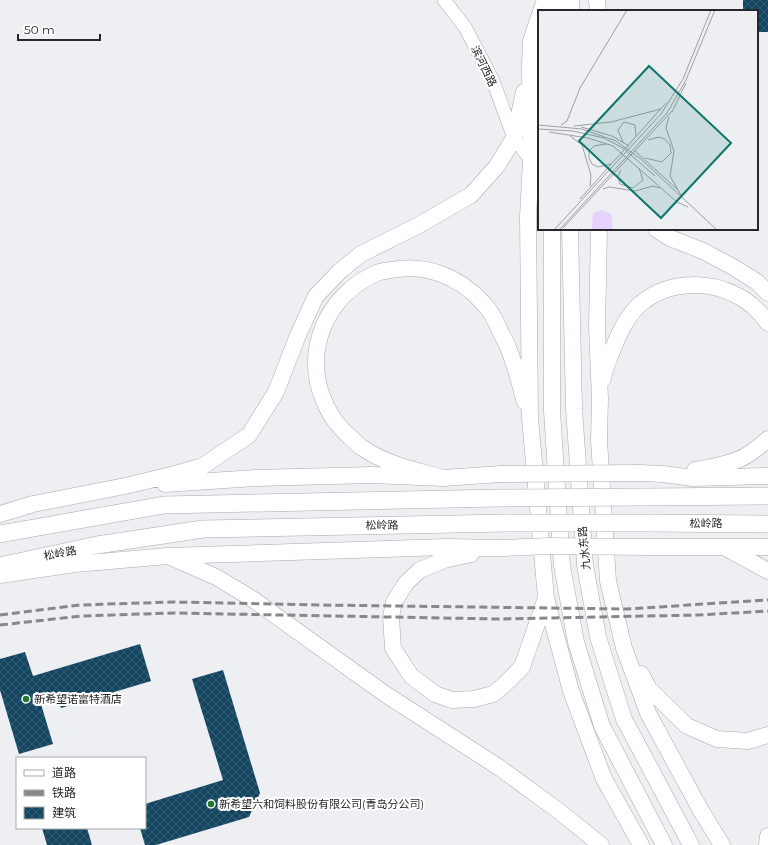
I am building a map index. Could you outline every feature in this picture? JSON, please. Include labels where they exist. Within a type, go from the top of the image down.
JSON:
[{"type":"highway","points":[[0,534],[164,505],[500,498],[768,496]]},
{"type":"highway","name":"松岭路","points":[[0,566],[96,545],[203,529],[506,523],[768,524]]},
{"type":"main road","points":[[541,10],[545,0]]},
{"type":"main road","points":[[555,0],[556,10]]},
{"type":"main road","points":[[597,0],[598,10]]},
{"type":"main road","points":[[538,20],[531,41],[530,64],[535,164],[528,216],[530,418],[546,598],[571,692],[604,779],[641,845]]},
{"type":"main road","points":[[0,514],[33,504],[125,486],[203,466],[249,436],[276,392],[298,335],[316,296],[340,271],[361,254],[419,224],[471,194],[497,166],[514,138],[530,64]]},
{"type":"main road","name":"九水东路","points":[[552,230],[552,411],[562,566],[576,642],[602,726],[664,845]]},
{"type":"main road","name":"九水东路","points":[[570,230],[574,409],[585,565],[597,630],[624,719],[691,845]]},
{"type":"main road","points":[[599,230],[597,328],[600,399],[599,440],[608,581],[624,648],[648,713],[700,809],[722,845]]},
{"type":"main road","points":[[658,230],[670,238],[703,251],[733,267],[757,282],[768,293]]},
{"type":"main road","points":[[443,478],[386,461],[361,447],[337,425],[328,411],[322,397],[317,381],[316,366],[317,345],[323,326],[333,308],[347,292],[362,280],[378,272],[400,268],[417,268],[438,272],[456,280],[470,291],[483,303],[494,317],[509,350],[530,418]]},
{"type":"main road","points":[[600,399],[604,374],[614,344],[626,320],[639,306],[654,295],[670,288],[685,285],[703,285],[719,288],[736,295],[749,303],[768,323]]},
{"type":"main road","points":[[663,474],[709,468],[738,460],[761,446],[768,439]]},
{"type":"main road","points":[[125,486],[256,478],[372,475],[443,478],[501,474],[640,473],[693,478],[768,476]]},
{"type":"main road","points":[[0,575],[75,564],[168,556],[446,547],[768,547]]},
{"type":"main road","points":[[724,547],[768,571]]},
{"type":"main road","points":[[502,548],[444,560],[420,570],[406,583],[394,602],[391,617],[393,648],[410,676],[435,694],[452,700],[474,699],[492,694],[504,685],[522,667],[546,598]]},
{"type":"main road","points":[[168,556],[216,577],[251,598],[385,694],[500,768],[560,812],[601,845]]},
{"type":"main road","points":[[619,630],[649,689],[687,726],[717,739],[748,741],[768,735]]},
{"type":"main road","points":[[767,845],[768,836]]},
{"type":"street","name":"滨河西路","points":[[444,0],[465,26],[492,81],[514,138],[535,164]]},
{"type":"building","points":[[743,0],[768,0],[768,32],[758,32],[758,10],[743,10]]},
{"type":"building","name":"新希望诺富特酒店","points":[[140,644],[151,681],[61,708],[57,696],[40,701],[53,744],[19,754],[0,690],[0,659],[25,652],[33,676]]},
{"type":"building","points":[[223,670],[260,793],[249,817],[156,845],[145,845],[140,829],[146,829],[146,804],[223,780],[192,679]]},
{"type":"building","points":[[42,829],[87,829],[92,845],[47,845]]},
{"type":"railway","points":[[0,615],[80,605],[173,602],[626,609],[768,600]]},
{"type":"railway","points":[[0,625],[81,616],[173,613],[498,619],[699,615],[768,611]]},
{"type":"place","name":"新希望诺富特酒店","points":[[26,699]]},
{"type":"place","name":"新希望六和饲料股份有限公司(青岛分公司)","points":[[211,804]]}]
